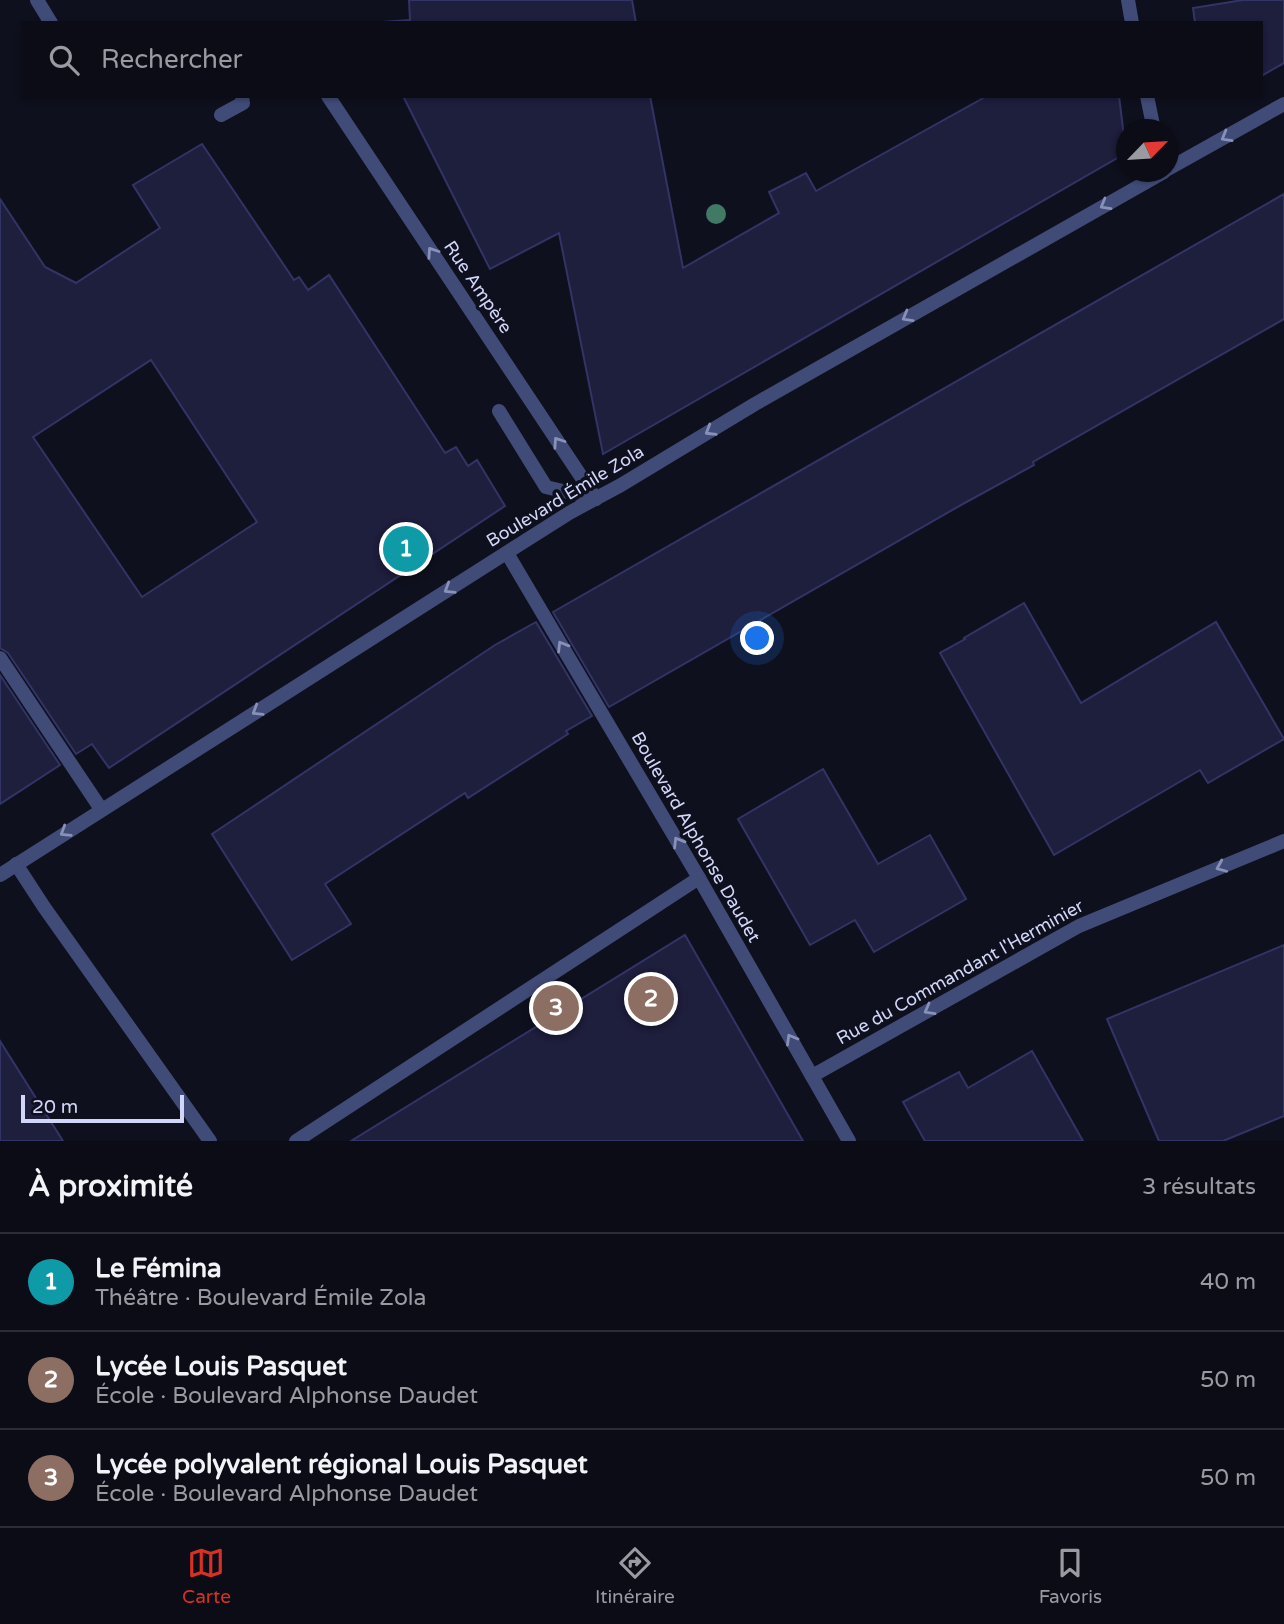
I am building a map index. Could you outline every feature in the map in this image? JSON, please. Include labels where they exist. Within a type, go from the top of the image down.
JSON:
[{"type":"street","points":[[37,0],[50,21]]},
{"type":"street","points":[[1128,0],[1132,21]]},
{"type":"street","points":[[221,115],[243,103],[242,98]]},
{"type":"street","name":"Rue Ampère","points":[[329,98],[596,499]]},
{"type":"street","points":[[1147,98],[1152,119]]},
{"type":"street","name":"Boulevard Émile Zola","points":[[1179,163],[1284,104]]},
{"type":"street","name":"Boulevard Émile Zola","points":[[0,875],[569,513],[766,397],[1146,182]]},
{"type":"street","points":[[499,411],[546,486],[596,499]]},
{"type":"street","name":"Boulevard Alphonse Daudet","points":[[507,553],[699,878],[849,1141]]},
{"type":"street","points":[[0,658],[101,809]]},
{"type":"street","name":"Rue du Commandant l'Herminier","points":[[812,1076],[1079,926],[1284,841]]},
{"type":"street","points":[[16,864],[210,1141]]},
{"type":"street","points":[[296,1141],[699,878]]},
{"type":"building","points":[[409,0],[632,0],[636,21],[396,21],[410,20]]},
{"type":"building","points":[[1243,0],[1284,0],[1284,63],[1263,75],[1263,21],[1195,21],[1193,8]]},
{"type":"building","points":[[404,98],[650,98],[683,268],[779,213],[769,192],[806,173],[816,191],[983,98],[1119,98],[1122,119],[1116,119],[1116,159],[603,454],[559,233],[490,269]]},
{"type":"building","points":[[202,144],[294,280],[299,277],[308,290],[329,275],[445,453],[456,447],[468,466],[477,460],[505,506],[109,768],[92,744],[76,754],[8,653],[0,648],[0,199],[45,267],[76,283],[160,228],[133,185]],"holes":[[[151,360],[257,522],[142,597],[33,437]]]},
{"type":"building","points":[[1284,194],[1284,319],[609,707],[553,612]]},
{"type":"building","points":[[1024,603],[1081,703],[1216,622],[1284,739],[1208,783],[1200,770],[1054,855],[940,653]]},
{"type":"building","points":[[536,622],[592,716],[468,798],[465,793],[325,884],[351,924],[292,960],[212,834],[495,645]]},
{"type":"building","points":[[0,675],[60,765],[0,804]]},
{"type":"building","points":[[823,769],[878,864],[930,835],[966,899],[874,952],[855,920],[810,945],[738,819]]},
{"type":"building","points":[[685,935],[803,1141],[351,1141]]},
{"type":"building","points":[[1284,945],[1284,1116],[1223,1141],[1159,1141],[1107,1019]]},
{"type":"building","points":[[0,1041],[63,1141],[0,1141]]},
{"type":"building","points":[[1032,1051],[1083,1141],[925,1141],[903,1102],[959,1072],[968,1088]]},
{"type":"place","name":"Le Fémina","points":[[406,549]]},
{"type":"place","name":"Lycée Louis Pasquet","points":[[651,999]]},
{"type":"place","name":"Lycée polyvalent régional Louis Pasquet","points":[[556,1008]]}]
